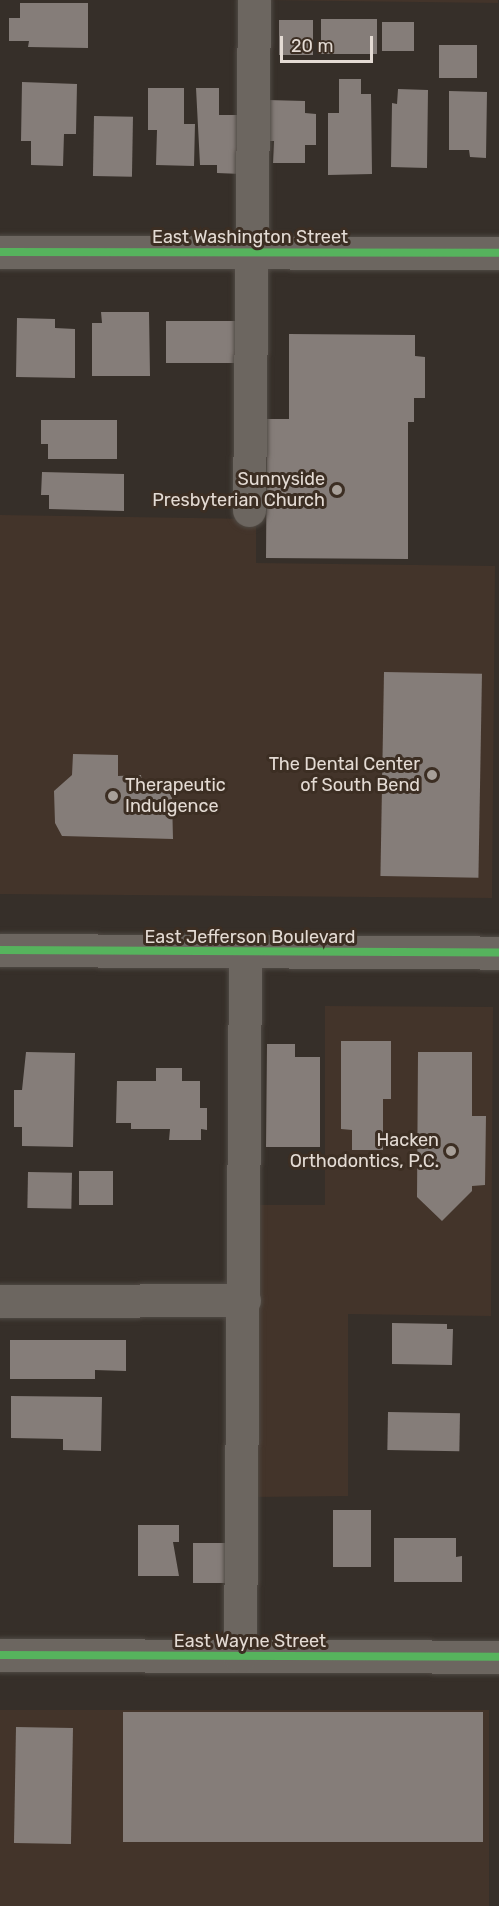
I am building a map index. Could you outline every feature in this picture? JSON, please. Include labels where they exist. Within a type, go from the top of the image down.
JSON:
[{"type":"street","points":[[249,510],[254,0]]},
{"type":"street","name":"East Washington Street","points":[[0,252],[499,253]]},
{"type":"street","name":"East Jefferson Boulevard","points":[[0,950],[499,953]]},
{"type":"street","points":[[240,1656],[245,953]]},
{"type":"street","points":[[0,1301],[244,1300]]},
{"type":"street","name":"East Wayne Street","points":[[0,1655],[499,1657]]},
{"type":"shaded area","points":[[260,0],[498,0],[498,3]]},
{"type":"shaded area","points":[[0,515],[256,519],[256,563],[495,566],[492,898],[0,894]]},
{"type":"shaded area","points":[[325,1006],[493,1007],[491,1316],[348,1314],[348,1496],[253,1497],[253,1205],[325,1205]]},
{"type":"shaded area","points":[[0,1710],[489,1710],[489,1906],[0,1906]]},
{"type":"building","points":[[20,3],[88,3],[88,48],[28,47],[29,41],[9,41],[9,18],[20,18]]},
{"type":"building","points":[[321,19],[377,19],[377,54],[321,54]]},
{"type":"building","points":[[279,20],[313,20],[313,55],[279,55]]},
{"type":"building","points":[[382,22],[414,22],[414,51],[382,51]]},
{"type":"building","points":[[439,45],[477,45],[477,78],[439,78]]},
{"type":"building","points":[[339,79],[361,79],[361,94],[371,94],[372,174],[328,175],[328,113],[339,113]]},
{"type":"building","points":[[22,82],[77,84],[76,134],[64,134],[63,166],[31,165],[31,141],[21,141]]},
{"type":"building","points":[[148,88],[184,88],[184,124],[195,124],[194,166],[156,165],[157,130],[148,130]]},
{"type":"building","points":[[196,88],[219,88],[219,115],[242,115],[241,174],[217,173],[217,165],[200,165]]},
{"type":"building","points":[[398,89],[428,90],[427,168],[391,167],[392,103],[397,104]]},
{"type":"building","points":[[449,91],[487,92],[486,158],[470,157],[469,150],[449,150]]},
{"type":"building","points":[[268,100],[305,101],[305,113],[316,114],[316,145],[305,145],[305,163],[273,163],[274,141],[267,141]]},
{"type":"building","points":[[94,116],[133,117],[132,177],[93,176]]},
{"type":"building","points":[[101,312],[149,312],[150,376],[92,376],[92,323],[102,323]]},
{"type":"building","points":[[17,318],[55,319],[55,328],[75,329],[75,378],[16,377]]},
{"type":"building","points":[[166,321],[236,321],[236,363],[166,363]]},
{"type":"building","name":"Sunnyside Presbyterian Church","points":[[289,334],[415,335],[415,356],[425,357],[425,398],[414,398],[414,422],[408,422],[408,559],[266,558],[267,419],[289,419]]},
{"type":"building","points":[[41,420],[117,420],[117,459],[48,459],[48,444],[41,444]]},
{"type":"building","points":[[42,472],[124,474],[124,511],[49,509],[49,495],[41,495]]},
{"type":"building","name":"The Dental Center of South Bend","points":[[384,672],[482,674],[478,878],[380,876]]},
{"type":"building","name":"Therapeutic Indulgence","points":[[73,754],[118,755],[118,776],[141,775],[142,783],[166,787],[172,798],[173,839],[62,836],[55,823],[54,791],[72,775]]},
{"type":"building","points":[[341,1041],[391,1041],[391,1099],[383,1099],[383,1150],[352,1150],[352,1130],[341,1129]]},
{"type":"building","points":[[267,1044],[295,1044],[295,1057],[320,1057],[320,1147],[266,1147]]},
{"type":"building","points":[[26,1052],[75,1053],[73,1147],[22,1146],[22,1127],[14,1127],[14,1090],[22,1090]]},
{"type":"building","name":"Hacken Orthodontics, P.C.","points":[[418,1052],[472,1052],[472,1116],[486,1116],[485,1185],[472,1186],[472,1191],[442,1221],[417,1197]]},
{"type":"building","points":[[156,1068],[182,1068],[182,1081],[200,1081],[200,1108],[207,1108],[207,1130],[201,1129],[201,1140],[169,1140],[170,1129],[131,1129],[131,1123],[116,1123],[117,1081],[156,1081]]},
{"type":"building","points":[[79,1171],[113,1171],[113,1205],[79,1205]]},
{"type":"building","points":[[28,1172],[72,1173],[71,1209],[27,1208]]},
{"type":"building","points":[[392,1323],[447,1324],[447,1329],[453,1329],[452,1365],[392,1364]]},
{"type":"building","points":[[10,1340],[126,1340],[126,1371],[95,1370],[95,1379],[10,1379]]},
{"type":"building","points":[[11,1396],[102,1397],[101,1451],[63,1450],[63,1439],[11,1438]]},
{"type":"building","points":[[388,1412],[460,1413],[459,1451],[387,1450]]},
{"type":"building","points":[[333,1510],[371,1510],[371,1567],[333,1567]]},
{"type":"building","points":[[138,1525],[179,1525],[179,1542],[173,1542],[179,1576],[138,1576]]},
{"type":"building","points":[[394,1538],[456,1538],[456,1557],[462,1556],[462,1582],[394,1582]]},
{"type":"building","points":[[193,1543],[230,1543],[230,1583],[193,1583]]},
{"type":"building","points":[[123,1712],[483,1712],[483,1842],[123,1842]]},
{"type":"building","points":[[16,1727],[73,1728],[71,1844],[14,1843]]},
{"type":"cycle path","points":[[0,252],[499,253]]},
{"type":"cycle path","points":[[0,950],[499,953]]},
{"type":"cycle path","points":[[0,1655],[499,1657]]},
{"type":"place","name":"Sunnyside Presbyterian Church","points":[[337,490]]},
{"type":"place","name":"The Dental Center of South Bend","points":[[432,775]]},
{"type":"place","name":"Therapeutic Indulgence","points":[[113,796]]},
{"type":"place","name":"Hacken Orthodontics, P.C.","points":[[451,1151]]}]
